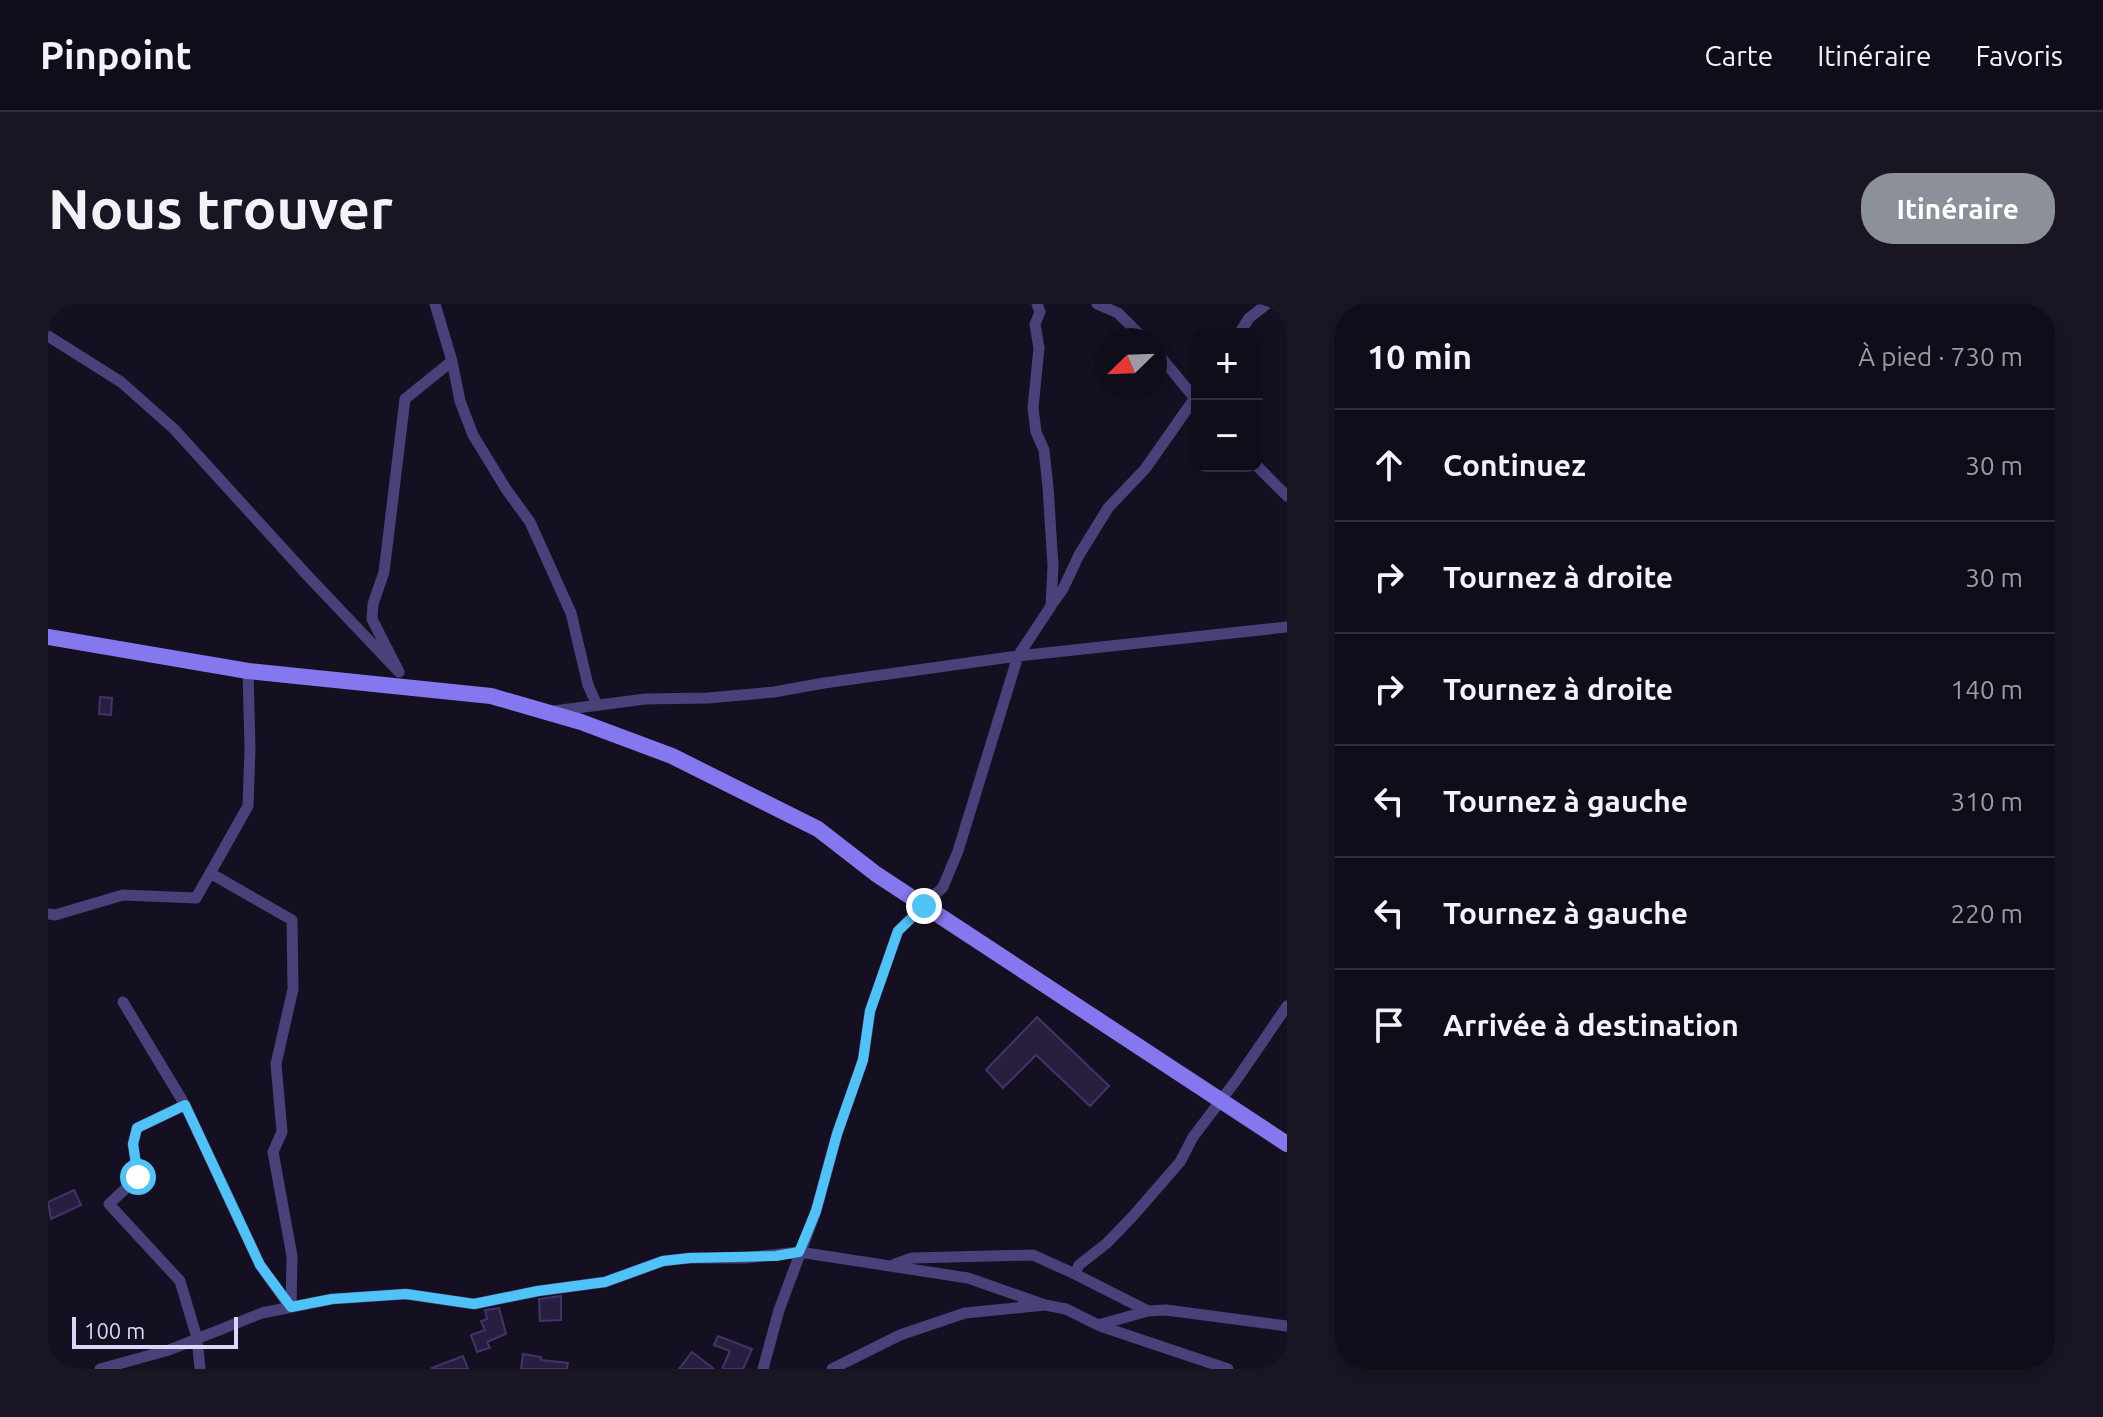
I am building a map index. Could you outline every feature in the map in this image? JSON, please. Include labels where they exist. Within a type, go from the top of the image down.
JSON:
[{"type":"street","points":[[435,304],[460,401],[473,435],[530,522],[571,613],[588,685],[597,705]]},
{"type":"street","points":[[1037,304],[1040,312],[1035,324],[1039,348],[1033,408],[1036,432],[1044,450],[1048,487],[1053,566],[1051,606]]},
{"type":"street","points":[[1097,304],[1118,313],[1133,328]]},
{"type":"street","points":[[1243,328],[1249,318],[1267,304]]},
{"type":"street","points":[[48,336],[121,382],[174,429],[411,686]]},
{"type":"street","points":[[399,672],[372,619],[373,604],[384,572],[405,399],[452,361]]},
{"type":"street","points":[[1167,364],[1191,392]]},
{"type":"street","points":[[763,1369],[863,1060],[870,1011],[898,931],[943,887],[958,851],[1018,656],[1063,589],[1079,555],[1108,508],[1145,469],[1195,400]]},
{"type":"street","points":[[1263,472],[1287,496]]},
{"type":"street","points":[[545,712],[645,699],[708,698],[774,692],[1018,656],[1287,627]]},
{"type":"street","points":[[48,637],[248,671],[491,696],[672,756],[818,829],[876,874],[1287,1144]]},
{"type":"street","points":[[48,914],[55,915],[123,895],[196,898],[248,806],[248,671]]},
{"type":"street","points":[[210,873],[292,920],[293,989],[276,1064],[282,1132],[273,1152],[292,1256],[291,1307]]},
{"type":"street","points":[[123,1002],[185,1105],[260,1265],[291,1307]]},
{"type":"street","points":[[1075,1274],[1079,1265],[1107,1243],[1180,1162],[1193,1137],[1287,1006]]},
{"type":"street","points":[[185,1105],[137,1128],[133,1144],[138,1177],[109,1204],[180,1281],[197,1338],[200,1369]]},
{"type":"street","points":[[100,1369],[169,1350],[262,1313],[332,1299],[406,1294],[474,1304],[605,1282],[663,1261],[776,1256],[799,1252],[968,1278],[1045,1305],[1066,1309],[1098,1325],[1228,1369]]},
{"type":"street","points":[[893,1265],[912,1258],[1033,1255],[1148,1311]]},
{"type":"street","points":[[832,1369],[900,1335],[965,1313],[1045,1305]]},
{"type":"street","points":[[1098,1325],[1148,1311],[1166,1310],[1287,1326]]},
{"type":"building","points":[[100,697],[112,698],[111,715],[99,714]]},
{"type":"building","points":[[1037,1017],[1109,1086],[1090,1106],[1036,1055],[1003,1088],[986,1070]]},
{"type":"building","points":[[74,1190],[81,1205],[51,1219],[48,1202]]},
{"type":"building","points":[[561,1296],[561,1320],[540,1321],[539,1299]]},
{"type":"building","points":[[499,1308],[506,1334],[487,1342],[490,1348],[477,1352],[471,1335],[485,1330],[481,1321],[487,1319],[485,1310]]},
{"type":"building","points":[[718,1336],[752,1349],[743,1369],[722,1369],[730,1351],[714,1345]]},
{"type":"building","points":[[692,1352],[714,1369],[679,1369]]},
{"type":"building","points":[[523,1354],[568,1363],[567,1369],[521,1369]]},
{"type":"building","points":[[463,1356],[468,1369],[432,1369],[432,1368]]},
{"type":"route","points":[[138,1177],[133,1144],[137,1128],[185,1105],[260,1265],[291,1307],[332,1299],[406,1294],[474,1304],[605,1282],[663,1261],[776,1256],[799,1252],[816,1211],[837,1134],[863,1060],[870,1011],[898,931],[924,906]]}]
